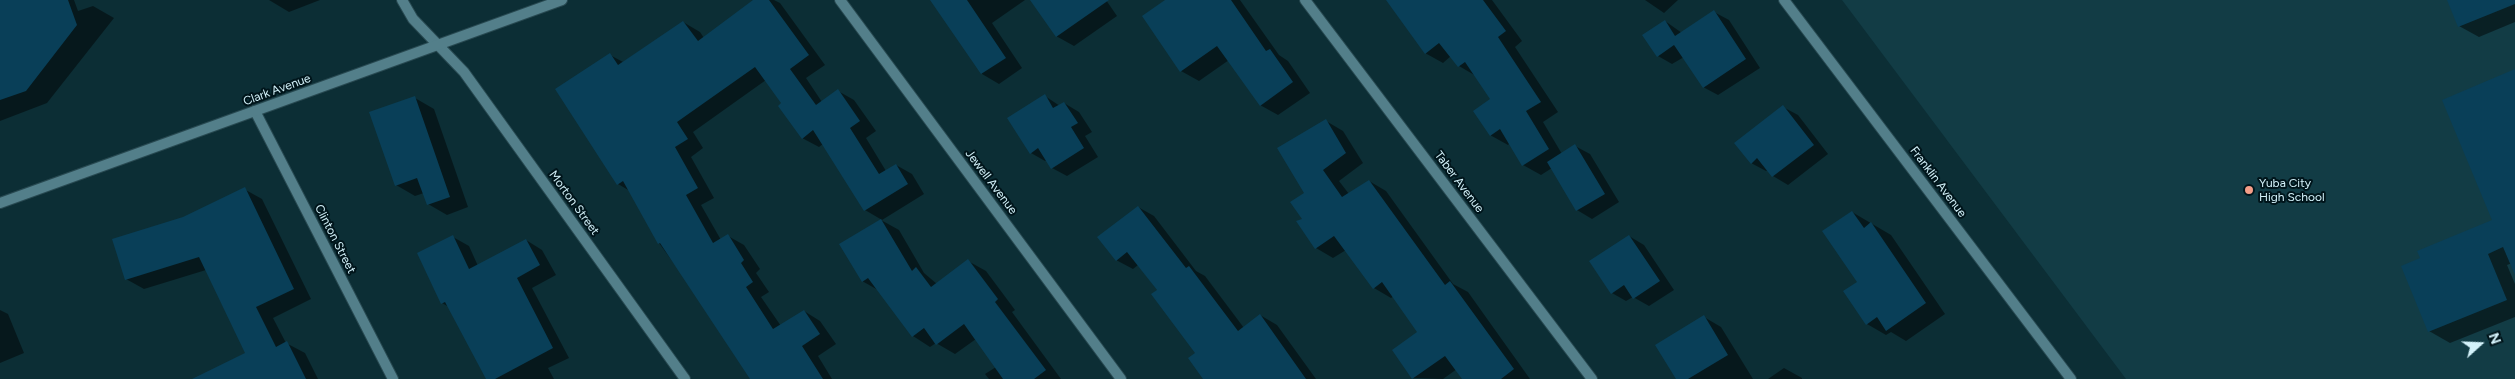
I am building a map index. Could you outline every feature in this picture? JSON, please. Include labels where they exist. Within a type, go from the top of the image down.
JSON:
[{"type":"street","name":"Morton Street","points":[[402,0],[413,19],[464,72],[685,379]]},
{"type":"street","name":"Clark Avenue","points":[[0,203],[562,0]]},
{"type":"street","name":"Jewell Avenue","points":[[840,0],[1121,379]]},
{"type":"street","name":"Taber Avenue","points":[[1305,0],[1592,379]]},
{"type":"street","name":"Franklin Avenue","points":[[1784,0],[2071,379]]},
{"type":"street","name":"Clinton Street","points":[[255,111],[393,379]]},
{"type":"shaded area","name":"Yuba City High School","points":[[1842,0],[2515,0],[2515,379],[2126,379]]},
{"type":"building","points":[[0,0],[68,0],[77,25],[26,91],[0,100]]},
{"type":"building","points":[[753,0],[769,0],[809,55],[790,69],[816,105],[838,89],[860,121],[850,128],[879,174],[896,164],[908,184],[864,211],[813,130],[802,139],[778,106],[781,103],[755,67],[677,122],[688,139],[675,147],[698,188],[686,195],[713,243],[728,234],[744,260],[741,263],[753,282],[746,287],[773,329],[804,310],[820,334],[802,346],[823,379],[750,379],[660,243],[658,244],[623,181],[617,185],[555,89],[610,53],[618,65],[683,21],[698,41]]},
{"type":"building","points":[[930,0],[967,0],[1006,58],[981,74]]},
{"type":"building","points":[[1030,0],[1109,0],[1056,37]]},
{"type":"building","points":[[1165,0],[1231,0],[1266,51],[1270,49],[1293,82],[1260,106],[1217,46],[1180,72],[1142,16]]},
{"type":"building","points":[[1386,0],[1483,0],[1506,31],[1498,37],[1541,102],[1526,111],[1549,149],[1522,166],[1500,129],[1490,136],[1473,111],[1490,99],[1465,62],[1458,67],[1439,43],[1425,54]]},
{"type":"building","points":[[2447,0],[2515,0],[2515,4],[2458,27]]},
{"type":"building","points":[[1714,10],[1746,59],[1703,88],[1674,45],[1657,57],[1642,35],[1665,20],[1675,36]]},
{"type":"building","points":[[2515,69],[2515,275],[2503,247],[2488,254],[2507,300],[2428,332],[2401,266],[2420,258],[2417,251],[2492,220],[2442,100]]},
{"type":"building","points":[[1045,94],[1053,108],[1064,102],[1078,123],[1071,127],[1084,148],[1051,169],[1038,148],[1030,154],[1007,118]]},
{"type":"building","points":[[415,96],[450,197],[427,205],[417,178],[395,186],[369,112]]},
{"type":"building","points":[[1783,105],[1814,145],[1772,177],[1757,158],[1751,164],[1734,143]]},
{"type":"building","points":[[1326,119],[1346,153],[1323,170],[1342,197],[1369,180],[1445,285],[1450,281],[1514,369],[1501,379],[1462,379],[1445,356],[1412,379],[1392,350],[1417,332],[1382,282],[1373,289],[1334,236],[1315,249],[1296,221],[1302,219],[1290,202],[1304,193],[1277,148]]},
{"type":"building","points":[[1575,144],[1605,194],[1576,211],[1547,162]]},
{"type":"building","points":[[245,187],[294,289],[256,307],[276,347],[287,341],[306,379],[192,379],[245,353],[199,257],[125,280],[112,239],[183,217]]},
{"type":"building","points":[[1138,206],[1186,268],[1189,266],[1238,331],[1260,314],[1306,379],[1203,379],[1188,358],[1195,353],[1151,294],[1157,290],[1127,252],[1116,261],[1097,237]]},
{"type":"building","points":[[1852,211],[1864,228],[1871,222],[1926,303],[1886,331],[1877,317],[1866,325],[1843,291],[1857,282],[1822,231]]},
{"type":"building","points":[[881,219],[912,271],[916,267],[931,287],[968,259],[998,299],[995,302],[1046,370],[1034,379],[1003,379],[964,324],[936,345],[924,328],[912,337],[868,278],[862,282],[839,244]]},
{"type":"building","points":[[453,235],[469,269],[526,239],[540,265],[517,278],[553,348],[495,379],[486,379],[445,302],[441,304],[417,253]]},
{"type":"building","points":[[1629,235],[1660,281],[1633,299],[1624,285],[1611,294],[1589,261]]},
{"type":"building","points":[[1704,315],[1728,355],[1688,379],[1676,379],[1655,345]]},
{"type":"place","name":"Yuba City High School","points":[[2249,190]]}]
